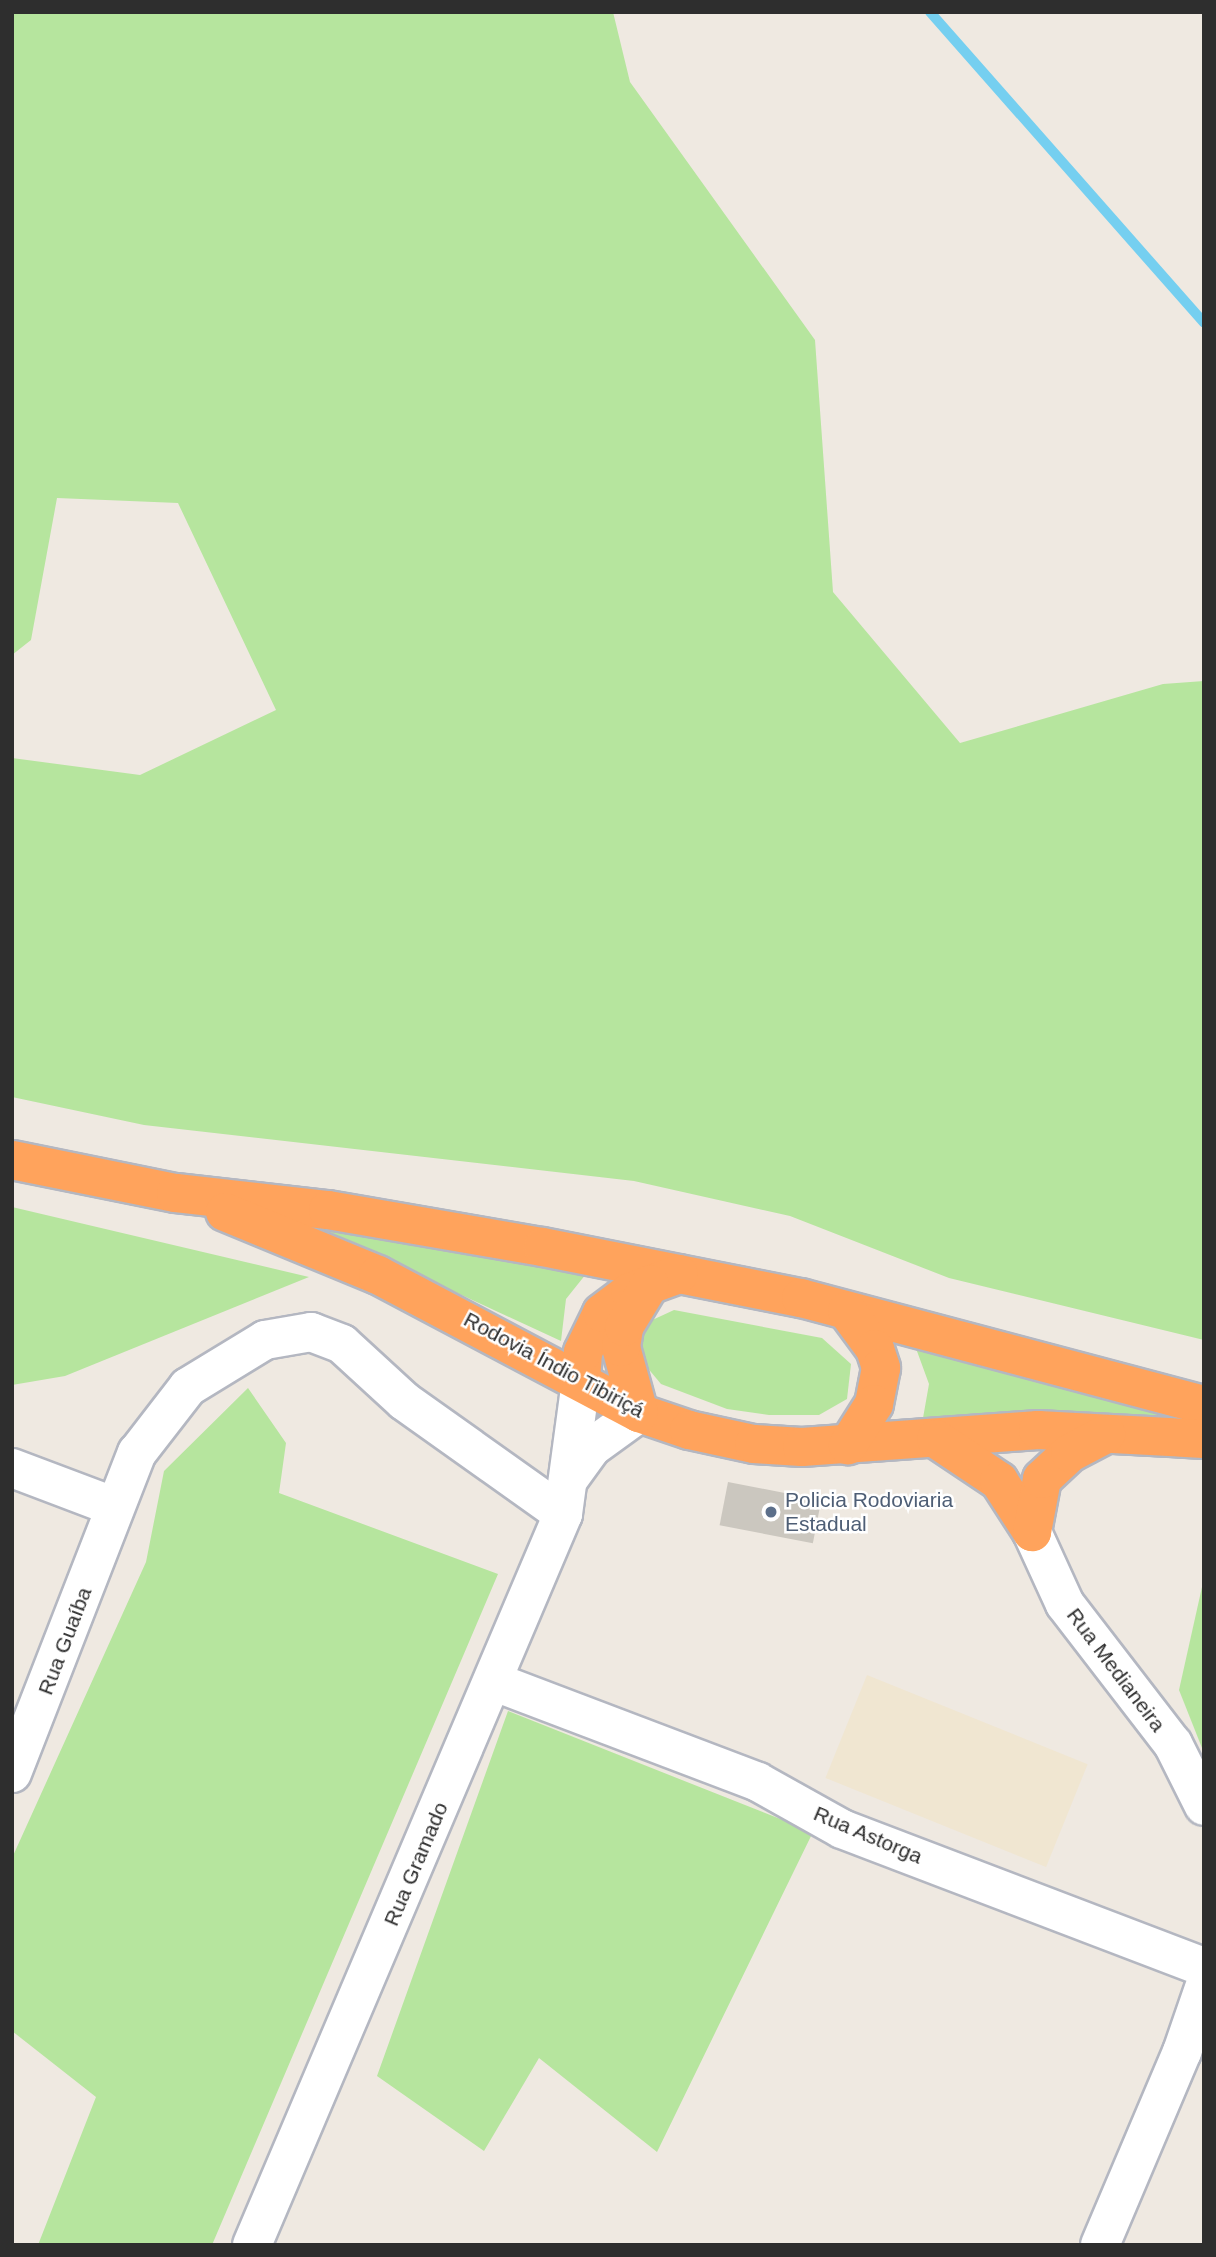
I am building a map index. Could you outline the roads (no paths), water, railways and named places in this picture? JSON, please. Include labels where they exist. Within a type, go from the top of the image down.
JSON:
[{"type":"highway","name":"Rodovia Índio Tibiriçá","points":[[12,1160],[176,1193],[328,1210],[665,1278],[847,1311],[1204,1405]]},
{"type":"highway","name":"Rodovia Índio Tibiriçá","points":[[176,1193],[378,1275],[639,1413],[754,1444],[848,1445],[1038,1430],[1204,1438]]},
{"type":"highway","points":[[581,1381],[583,1352],[602,1313],[665,1278]]},
{"type":"highway","points":[[639,1413],[621,1347],[624,1327],[665,1278]]},
{"type":"highway","points":[[847,1311],[875,1349],[881,1368],[874,1404],[848,1445]]},
{"type":"highway","points":[[1032,1532],[1042,1479],[1070,1453],[1106,1434]]},
{"type":"highway","points":[[936,1439],[999,1481],[1032,1532]]},
{"type":"street","name":"Rua Guaíba","points":[[12,1773],[115,1507],[151,1429],[188,1387],[265,1340],[294,1332],[311,1332],[342,1344],[404,1401],[566,1497]]},
{"type":"street","name":"Rua Gramado","points":[[566,1497],[581,1381]]},
{"type":"street","name":"Rua Gramado","points":[[252,2245],[495,1682],[566,1497],[592,1447],[639,1413]]},
{"type":"street","points":[[12,1468],[115,1507]]},
{"type":"street","name":"Rua Medianeira","points":[[1032,1532],[1065,1604],[1173,1744],[1204,1806]]},
{"type":"street","name":"Rua Astorga","points":[[495,1682],[758,1782],[842,1829],[1204,1967]]},
{"type":"street","points":[[1100,2245],[1182,2052],[1204,1988]]},
{"type":"waterway","points":[[930,12],[1204,323]]},
{"type":"place","name":"Policia Rodoviaria Estadual","points":[[771,1512]]}]
